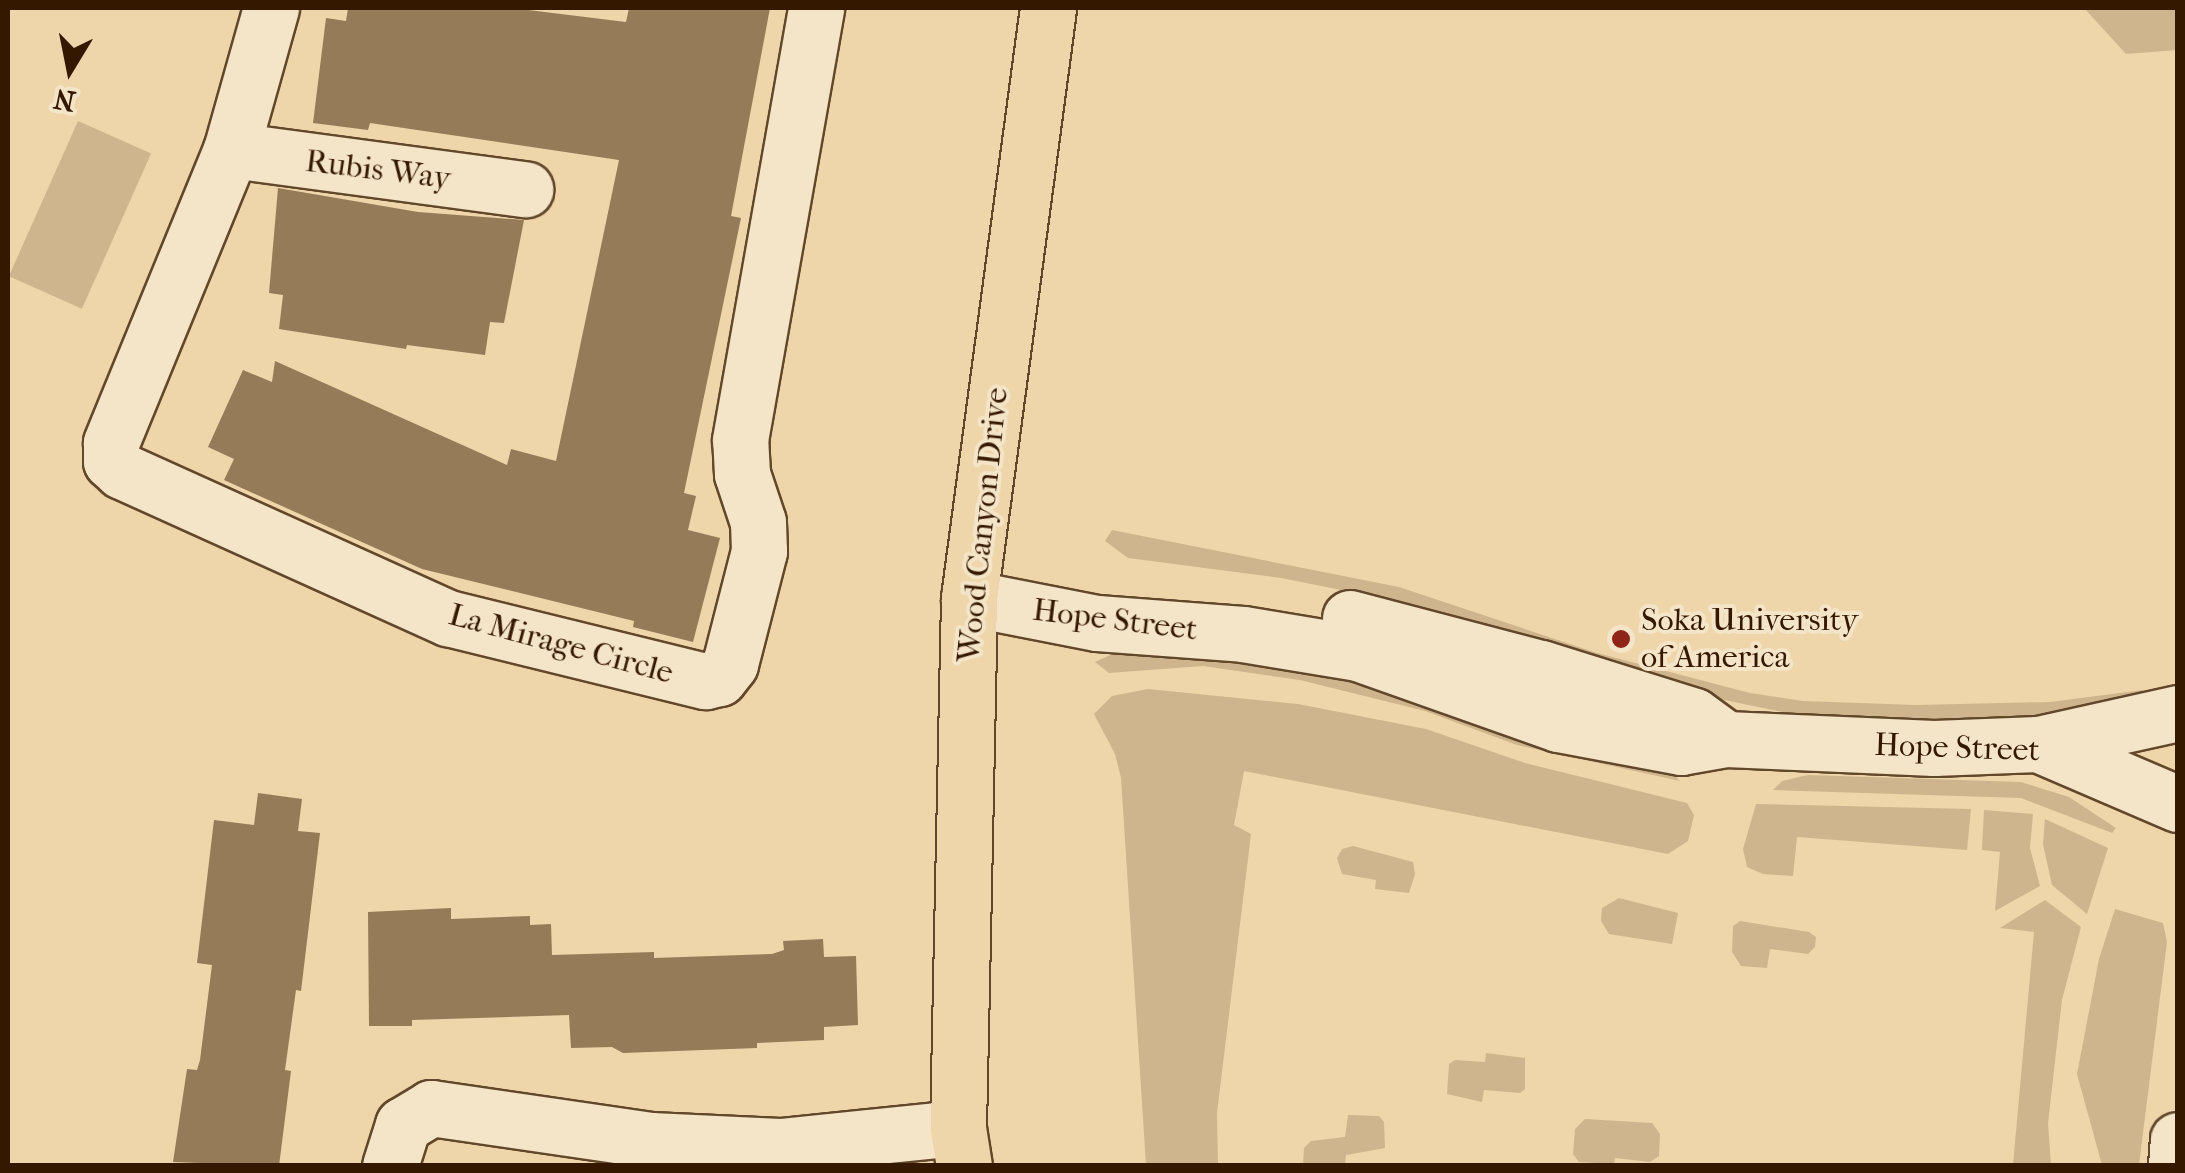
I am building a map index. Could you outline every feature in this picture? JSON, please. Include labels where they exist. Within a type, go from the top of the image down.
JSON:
[{"type":"main road","name":"Wood Canyon Drive","points":[[961,1147],[969,598],[1048,8]]},
{"type":"street","name":"La Mirage Circle","points":[[271,8],[231,150],[112,443],[111,461],[122,472],[448,618],[704,682],[719,678],[730,664],[758,552],[758,522],[742,474],[740,440],[816,8]]},
{"type":"street","name":"Rubis Way","points":[[231,150],[525,189]]},
{"type":"street","name":"Hope Street","points":[[969,598],[1102,585],[1241,598],[1364,621],[1694,716],[1726,738],[1934,748],[2038,744],[2178,804]]},
{"type":"street","points":[[2038,744],[2178,713]]},
{"type":"street","points":[[396,1145],[431,1108],[651,1140],[780,1146],[961,1147]]},
{"type":"street","points":[[2176,1166],[2178,1140]]},
{"type":"shaded area","points":[[2084,8],[2177,8],[2177,50],[2126,54]]},
{"type":"shaded area","points":[[78,121],[151,154],[82,309],[9,276]]},
{"type":"shaded area","points":[[1112,530],[1399,587],[1597,653],[1750,693],[1803,701],[1916,705],[2050,702],[2143,690],[2137,705],[2096,713],[1991,721],[1802,716],[1666,688],[1391,600],[1281,578],[1128,558],[1105,541]]},
{"type":"shaded area","points":[[1119,651],[1205,652],[1371,682],[1669,771],[1680,781],[1517,745],[1425,711],[1300,680],[1203,666],[1109,673],[1095,662]]},
{"type":"shaded area","points":[[1148,689],[1298,704],[1426,729],[1525,763],[1687,803],[1694,815],[1688,841],[1668,854],[1244,771],[1234,825],[1251,834],[1217,1113],[1218,1165],[1146,1165],[1121,778],[1115,754],[1094,714],[1112,696]]},
{"type":"shaded area","points":[[1808,775],[2021,782],[2069,797],[2116,828],[2112,833],[2021,798],[1773,790],[1782,781]]},
{"type":"shaded area","points":[[1756,804],[1971,809],[1967,850],[1797,837],[1793,876],[1763,874],[1747,867],[1743,849]]},
{"type":"shaded area","points":[[1984,810],[2033,814],[2030,848],[2040,886],[1995,911],[2000,852],[1982,850]]},
{"type":"shaded area","points":[[2045,819],[2108,848],[2087,914],[2052,885],[2043,844]]},
{"type":"shaded area","points":[[1353,846],[1413,862],[1415,874],[1409,893],[1375,889],[1376,880],[1342,874],[1337,858],[1342,849]]},
{"type":"shaded area","points":[[1619,898],[1678,913],[1672,944],[1609,934],[1601,921],[1602,908]]},
{"type":"shaded area","points":[[2045,900],[2081,927],[2062,1000],[2048,1123],[2051,1165],[2013,1165],[2034,932],[2000,928]]},
{"type":"shaded area","points":[[2115,909],[2163,923],[2167,942],[2139,1165],[2102,1165],[2077,1074],[2099,959]]},
{"type":"shaded area","points":[[1740,921],[1809,932],[1816,937],[1815,947],[1808,954],[1770,949],[1767,968],[1741,966],[1732,952],[1733,926]]},
{"type":"shaded area","points":[[1486,1053],[1525,1058],[1525,1089],[1520,1093],[1484,1090],[1482,1102],[1447,1094],[1449,1064],[1455,1060],[1485,1062]]},
{"type":"shaded area","points":[[1348,1115],[1379,1116],[1384,1122],[1385,1148],[1346,1155],[1345,1165],[1303,1165],[1304,1148],[1311,1141],[1345,1137]]},
{"type":"shaded area","points":[[1585,1119],[1652,1123],[1660,1134],[1659,1156],[1650,1162],[1615,1158],[1614,1164],[1579,1162],[1573,1154],[1575,1129]]},
{"type":"building","points":[[348,8],[512,8],[626,22],[629,8],[770,8],[731,216],[741,218],[684,493],[696,496],[688,530],[720,538],[693,642],[633,627],[634,621],[422,569],[224,480],[234,459],[208,447],[243,370],[272,382],[275,361],[507,465],[511,449],[556,461],[619,160],[370,123],[368,130],[313,123],[326,18],[346,21]]},
{"type":"building","points":[[278,188],[418,212],[524,220],[504,323],[490,322],[485,355],[407,345],[406,349],[279,329],[283,295],[269,293]]},
{"type":"building","points":[[258,793],[302,799],[298,831],[320,833],[301,991],[296,990],[285,1070],[291,1071],[279,1166],[173,1162],[187,1069],[197,1070],[200,1060],[212,965],[197,963],[214,820],[254,825]]},
{"type":"building","points":[[451,908],[451,919],[530,916],[530,925],[551,924],[552,955],[654,952],[654,958],[772,954],[784,950],[783,941],[823,939],[824,957],[856,956],[858,1025],[824,1027],[824,1040],[757,1043],[757,1048],[623,1053],[612,1047],[571,1048],[569,1015],[412,1020],[412,1026],[369,1026],[368,912]]},
{"type":"place","name":"Soka University of America","points":[[1621,639]]}]
